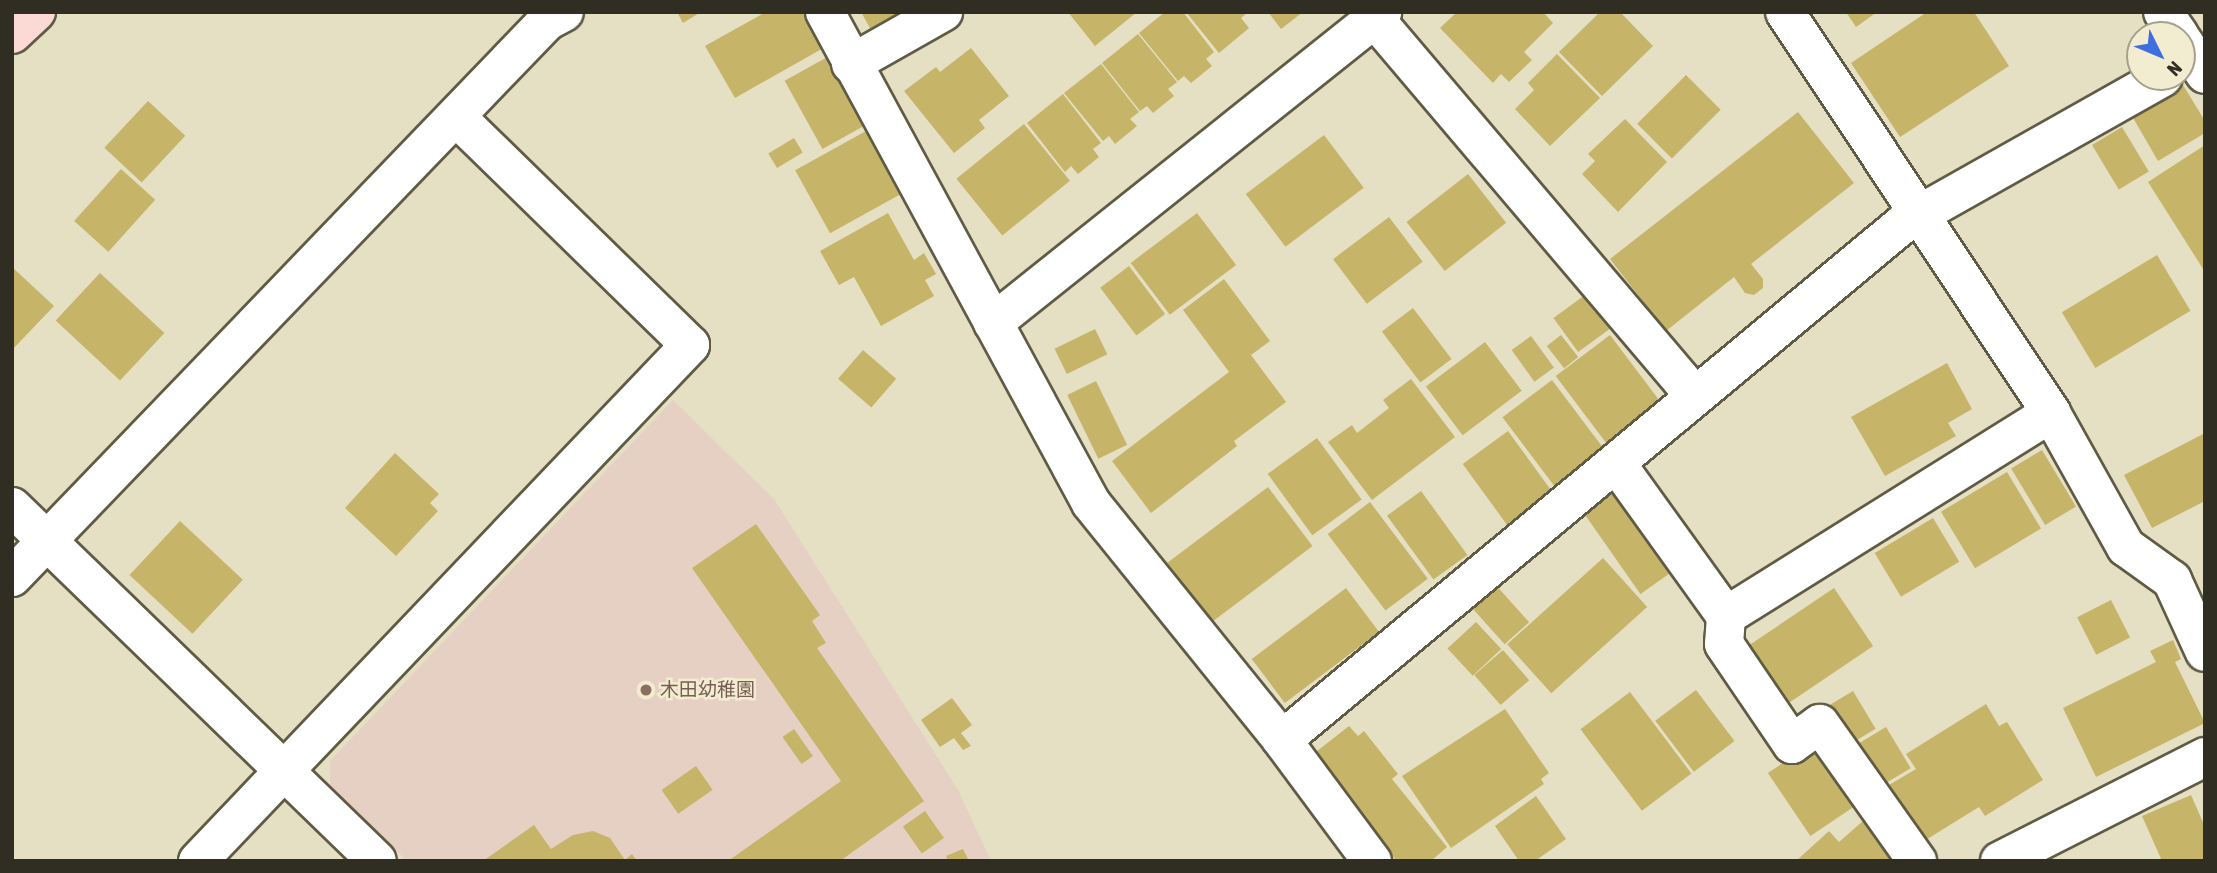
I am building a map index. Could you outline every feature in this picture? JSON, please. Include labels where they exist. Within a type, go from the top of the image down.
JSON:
[{"type":"street","points":[[12,34],[36,12]]},
{"type":"street","points":[[12,578],[547,21],[564,12]]},
{"type":"street","points":[[825,12],[1091,503],[1282,740],[1372,861]]},
{"type":"street","points":[[851,64],[943,12]]},
{"type":"street","points":[[1785,12],[2051,413],[2126,547],[2172,580],[2205,652]]},
{"type":"street","points":[[993,323],[1376,15],[1695,397]]},
{"type":"street","points":[[1282,740],[1919,214],[2129,91]]},
{"type":"street","points":[[198,861],[690,345],[456,117]]},
{"type":"street","points":[[1726,616],[2051,413]]},
{"type":"street","points":[[1616,463],[1726,616],[1724,644],[1792,744],[1820,724],[1917,861]]},
{"type":"street","points":[[12,507],[376,861]]},
{"type":"street","points":[[2000,861],[2205,757]]},
{"type":"shaded area","name":"木田幼稚園","points":[[673,400],[774,499],[958,790],[991,861],[407,861],[330,785],[330,761]]},
{"type":"building","points":[[677,12],[701,12],[683,23]]},
{"type":"building","points":[[766,12],[808,12],[827,46],[735,98],[705,46]]},
{"type":"building","points":[[861,12],[903,12],[871,30]]},
{"type":"building","points":[[1068,12],[1137,12],[1095,46]]},
{"type":"building","points":[[1165,12],[1183,12],[1214,52],[1206,59],[1212,66],[1191,83],[1184,76],[1178,81],[1139,33]]},
{"type":"building","points":[[1186,12],[1248,12],[1241,18],[1249,28],[1219,53]]},
{"type":"building","points":[[1268,12],[1303,12],[1281,29]]},
{"type":"building","points":[[1457,12],[1543,12],[1553,23],[1524,52],[1532,60],[1509,82],[1501,74],[1493,83],[1440,28]]},
{"type":"building","points":[[1600,12],[1620,12],[1653,46],[1602,96],[1559,52]]},
{"type":"building","points":[[1846,12],[1877,12],[1856,27]]},
{"type":"building","points":[[1927,12],[1974,12],[2009,66],[1900,137],[1851,63]]},
{"type":"building","points":[[1138,34],[1177,82],[1168,89],[1174,96],[1153,113],[1147,106],[1140,111],[1102,63]]},
{"type":"building","points":[[971,48],[1009,96],[979,120],[985,128],[954,153],[904,91],[936,67],[940,72]]},
{"type":"building","points":[[1557,54],[1600,98],[1550,146],[1515,109],[1534,90],[1528,83]]},
{"type":"building","points":[[831,55],[869,123],[822,149],[785,81]]},
{"type":"building","points":[[1101,64],[1139,112],[1130,119],[1137,126],[1115,144],[1109,136],[1103,141],[1064,93]]},
{"type":"building","points":[[1686,75],[1721,110],[1672,158],[1637,124]]},
{"type":"building","points":[[2173,91],[2187,91],[2205,121],[2205,133],[2158,161],[2132,116]]},
{"type":"building","points":[[1063,94],[1101,143],[1093,149],[1099,157],[1078,174],[1071,166],[1065,172],[1027,123]]},
{"type":"building","points":[[148,101],[185,136],[142,183],[104,148]]},
{"type":"building","points":[[1798,112],[1854,183],[1751,264],[1763,279],[1763,288],[1754,295],[1745,293],[1734,277],[1666,331],[1610,259]]},
{"type":"building","points":[[1625,119],[1667,162],[1618,212],[1582,174],[1595,161],[1588,154]]},
{"type":"building","points":[[1024,124],[1070,181],[1002,235],[956,179]]},
{"type":"building","points":[[2122,127],[2149,172],[2119,190],[2092,145]]},
{"type":"building","points":[[866,131],[901,194],[830,233],[795,170]]},
{"type":"building","points":[[1324,135],[1364,188],[1285,247],[1246,194]]},
{"type":"building","points":[[794,138],[803,153],[777,168],[768,153]]},
{"type":"building","points":[[2205,145],[2205,272],[2148,182]]},
{"type":"building","points":[[121,169],[155,200],[108,252],[74,221]]},
{"type":"building","points":[[1468,174],[1506,223],[1445,271],[1407,222]]},
{"type":"building","points":[[888,213],[914,260],[924,253],[936,274],[925,280],[934,296],[881,326],[854,277],[839,285],[820,251]]},
{"type":"building","points":[[1197,213],[1236,265],[1170,315],[1131,263]]},
{"type":"building","points":[[1389,217],[1423,262],[1367,304],[1333,259]]},
{"type":"building","points":[[2157,255],[2190,311],[2095,368],[2062,312]]},
{"type":"building","points":[[1129,266],[1165,314],[1136,336],[1100,288]]},
{"type":"building","points":[[12,267],[54,306],[12,350]]},
{"type":"building","points":[[100,273],[164,333],[120,381],[56,321]]},
{"type":"building","points":[[1224,279],[1270,341],[1251,355],[1286,402],[1234,441],[1237,446],[1151,513],[1112,461],[1229,372],[1183,310]]},
{"type":"building","points":[[1585,295],[1610,329],[1578,352],[1553,318]]},
{"type":"building","points":[[1413,308],[1452,359],[1420,383],[1382,331]]},
{"type":"building","points":[[1095,329],[1107,354],[1067,374],[1055,349]]},
{"type":"building","points":[[1561,335],[1578,357],[1564,368],[1547,346]]},
{"type":"building","points":[[1610,335],[1663,405],[1609,446],[1556,376]]},
{"type":"building","points":[[1531,336],[1554,368],[1535,382],[1512,350]]},
{"type":"building","points":[[1485,342],[1522,391],[1463,435],[1426,387]]},
{"type":"building","points":[[863,350],[896,379],[871,408],[838,379]]},
{"type":"building","points":[[1947,363],[1972,409],[1948,423],[1956,436],[1885,476],[1851,417]]},
{"type":"building","points":[[1411,379],[1455,437],[1372,500],[1328,442],[1352,425],[1357,433],[1389,408],[1383,400]]},
{"type":"building","points":[[1552,380],[1608,454],[1558,492],[1502,417]]},
{"type":"building","points":[[1096,381],[1127,445],[1098,459],[1067,395]]},
{"type":"building","points":[[1508,431],[1556,497],[1510,529],[1463,464]]},
{"type":"building","points":[[2205,433],[2205,501],[2152,528],[2124,475]]},
{"type":"building","points":[[1317,438],[1362,499],[1312,535],[1268,474]]},
{"type":"building","points":[[2042,450],[2076,507],[2045,525],[2011,469]]},
{"type":"building","points":[[395,453],[439,494],[430,503],[438,511],[396,556],[345,508]]},
{"type":"building","points":[[2007,472],[2041,529],[1975,568],[1941,512]]},
{"type":"building","points":[[1614,483],[1675,570],[1640,594],[1580,507]]},
{"type":"building","points":[[1268,487],[1313,546],[1212,622],[1167,563]]},
{"type":"building","points":[[1421,491],[1467,555],[1433,580],[1387,516]]},
{"type":"building","points":[[1370,502],[1428,579],[1385,611],[1328,534]]},
{"type":"building","points":[[1933,518],[1959,562],[1901,597],[1875,553]]},
{"type":"building","points":[[180,521],[243,580],[192,634],[130,575]]},
{"type":"building","points":[[756,524],[820,615],[812,621],[826,643],[817,648],[924,801],[840,861],[728,861],[841,781],[692,568]]},
{"type":"building","points":[[1603,558],[1647,607],[1551,693],[1507,644]]},
{"type":"building","points":[[1493,582],[1529,622],[1505,644],[1468,604]]},
{"type":"building","points":[[1346,588],[1379,632],[1285,703],[1252,659]]},
{"type":"building","points":[[1834,588],[1873,646],[1778,710],[1739,652]]},
{"type":"building","points":[[2111,600],[2130,637],[2096,655],[2077,617]]},
{"type":"building","points":[[1476,622],[1501,649],[1473,676],[1447,649]]},
{"type":"building","points":[[2173,640],[2181,659],[2175,662],[2205,723],[2096,777],[2063,708],[2156,662],[2150,651]]},
{"type":"building","points":[[1503,650],[1529,680],[1501,705],[1474,675]]},
{"type":"building","points":[[1696,690],[1735,741],[1694,772],[1655,721]]},
{"type":"building","points":[[1853,691],[1876,729],[1847,746],[1825,708]]},
{"type":"building","points":[[1630,692],[1691,773],[1642,811],[1580,729]]},
{"type":"building","points":[[952,698],[972,725],[961,733],[971,746],[963,750],[954,738],[940,747],[921,720]]},
{"type":"building","points":[[1986,704],[1999,726],[2007,722],[2043,780],[1985,816],[1979,807],[1924,841],[1889,785],[1916,769],[1906,754]]},
{"type":"building","points":[[1505,709],[1549,773],[1541,779],[1544,784],[1451,848],[1402,776]]},
{"type":"building","points":[[1349,726],[1358,736],[1364,731],[1398,774],[1392,779],[1447,847],[1431,861],[1397,861],[1312,755]]},
{"type":"building","points":[[1886,727],[1911,768],[1884,784],[1859,743]]},
{"type":"building","points":[[794,729],[813,756],[801,764],[783,737]]},
{"type":"building","points":[[1811,744],[1853,807],[1810,836],[1768,773]]},
{"type":"building","points":[[696,766],[713,790],[678,814],[662,790]]},
{"type":"building","points":[[2191,795],[2205,827],[2205,861],[2162,861],[2142,816]]},
{"type":"building","points":[[1536,796],[1566,839],[1535,861],[1519,861],[1495,826]]},
{"type":"building","points":[[925,811],[944,838],[922,854],[903,826]]},
{"type":"building","points":[[1863,821],[1899,861],[1796,861],[1829,831],[1839,842]]},
{"type":"building","points":[[534,825],[551,849],[573,835],[593,831],[610,838],[625,860],[632,854],[637,861],[483,861]]},
{"type":"building","points":[[963,849],[969,861],[948,861],[946,856]]},
{"type":"place","name":"木田幼稚園","points":[[646,690]]}]
